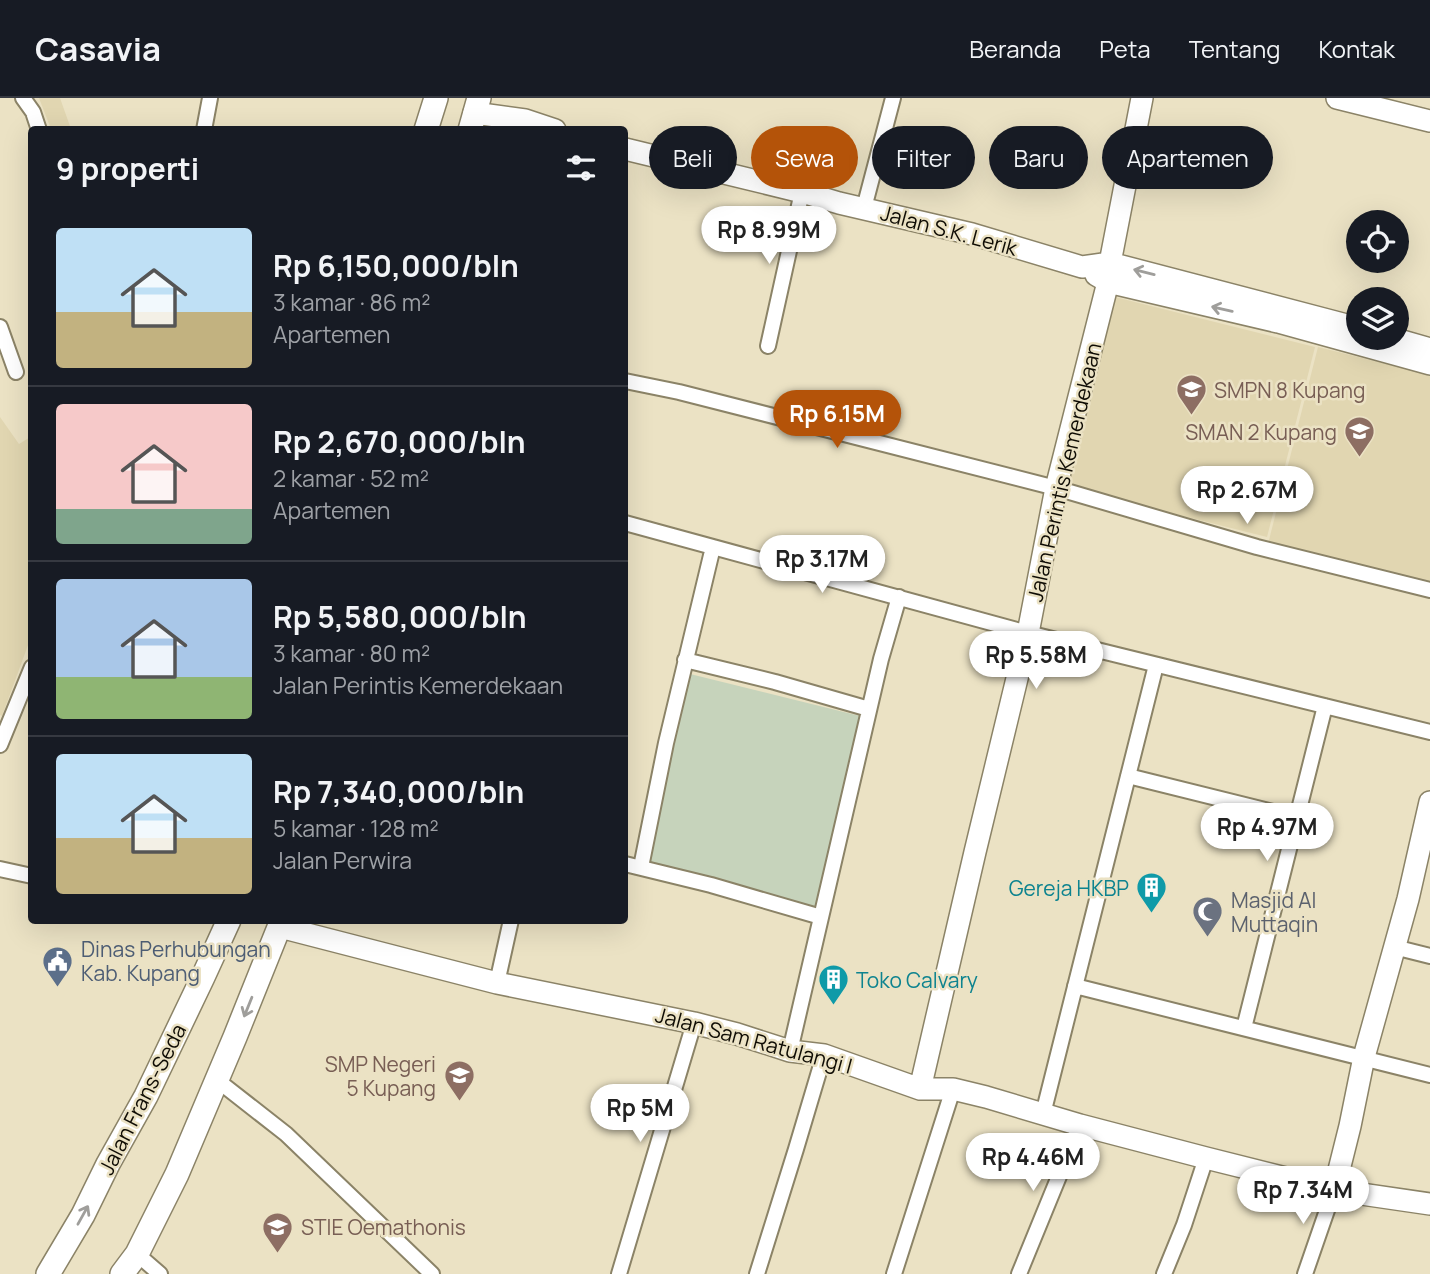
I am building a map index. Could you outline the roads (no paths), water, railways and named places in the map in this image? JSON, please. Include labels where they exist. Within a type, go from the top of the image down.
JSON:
[{"type":"main road","name":"Jalan Perintis Kemerdekaan","points":[[920,1089],[1028,633],[1056,488],[1109,273],[1142,98]]},
{"type":"main road","points":[[1337,98],[1430,121]]},
{"type":"main road","points":[[1390,98],[1430,108]]},
{"type":"main road","points":[[427,126],[433,99]]},
{"type":"main road","points":[[474,113],[524,120],[543,126]]},
{"type":"main road","name":"Jalan S.K. Lerik","points":[[628,150],[972,234],[1109,273]]},
{"type":"main road","points":[[1109,273],[1346,325]]},
{"type":"main road","points":[[1109,273],[1278,322],[1346,337]]},
{"type":"main road","points":[[1409,342],[1430,348]]},
{"type":"main road","points":[[1391,350],[1430,364]]},
{"type":"main road","points":[[1334,1189],[1364,1058],[1427,827],[1430,802]]},
{"type":"main road","name":"Jalan Frans-Seda","points":[[48,1274],[83,1215],[145,1096],[227,924]]},
{"type":"main road","points":[[122,1274],[137,1254],[177,1174],[281,924]]},
{"type":"main road","name":"Jalan Sam Ratulangi I","points":[[281,924],[497,984],[694,1023],[790,1051],[824,1055],[920,1089],[953,1089],[1080,1125],[1334,1189],[1430,1204]]},
{"type":"street","points":[[23,98],[33,112],[38,126]]},
{"type":"street","points":[[205,126],[209,98]]},
{"type":"street","points":[[864,208],[893,98]]},
{"type":"street","points":[[768,346],[802,192]]},
{"type":"street","points":[[0,327],[16,372]]},
{"type":"street","points":[[628,382],[679,392],[1056,488],[1258,547],[1430,590]]},
{"type":"street","points":[[628,524],[1028,633],[1430,732]]},
{"type":"street","points":[[641,867],[666,743],[713,547]]},
{"type":"street","points":[[790,1051],[881,659],[899,597]]},
{"type":"street","points":[[685,660],[869,709]]},
{"type":"street","points":[[1044,1114],[1156,665]]},
{"type":"street","points":[[0,745],[28,677]]},
{"type":"street","points":[[1244,1028],[1325,706]]},
{"type":"street","points":[[1128,776],[1297,818]]},
{"type":"street","points":[[628,865],[821,917]]},
{"type":"street","points":[[0,869],[28,875]]},
{"type":"street","points":[[497,984],[511,924]]},
{"type":"street","points":[[1394,947],[1430,956]]},
{"type":"street","points":[[1075,986],[1430,1075]]},
{"type":"street","points":[[619,1274],[694,1023]]},
{"type":"street","points":[[757,1274],[824,1055]]},
{"type":"street","points":[[217,1080],[286,1134],[432,1274]]},
{"type":"street","points":[[894,1274],[953,1089]]},
{"type":"street","points":[[1019,1274],[1080,1125]]},
{"type":"street","points":[[1164,1274],[1184,1225],[1206,1158]]},
{"type":"street","points":[[1305,1274],[1334,1189]]},
{"type":"street","points":[[137,1254],[160,1274]]},
{"type":"place","name":"SMPN 8 Kupang","points":[[1191,417]]},
{"type":"place","name":"SMAN 2 Kupang","points":[[1360,459]]},
{"type":"place","name":"Gereja HKBP","points":[[1152,915]]},
{"type":"place","name":"Masjid Al Muttaqin","points":[[1208,939]]},
{"type":"place","name":"Dinas Perhubungan Kab. Kupang","points":[[58,988]]},
{"type":"place","name":"Toko Calvary","points":[[833,1007]]},
{"type":"place","name":"SMP Negeri 5 Kupang","points":[[459,1103]]},
{"type":"place","name":"STIE Oemathonis","points":[[278,1254]]}]
